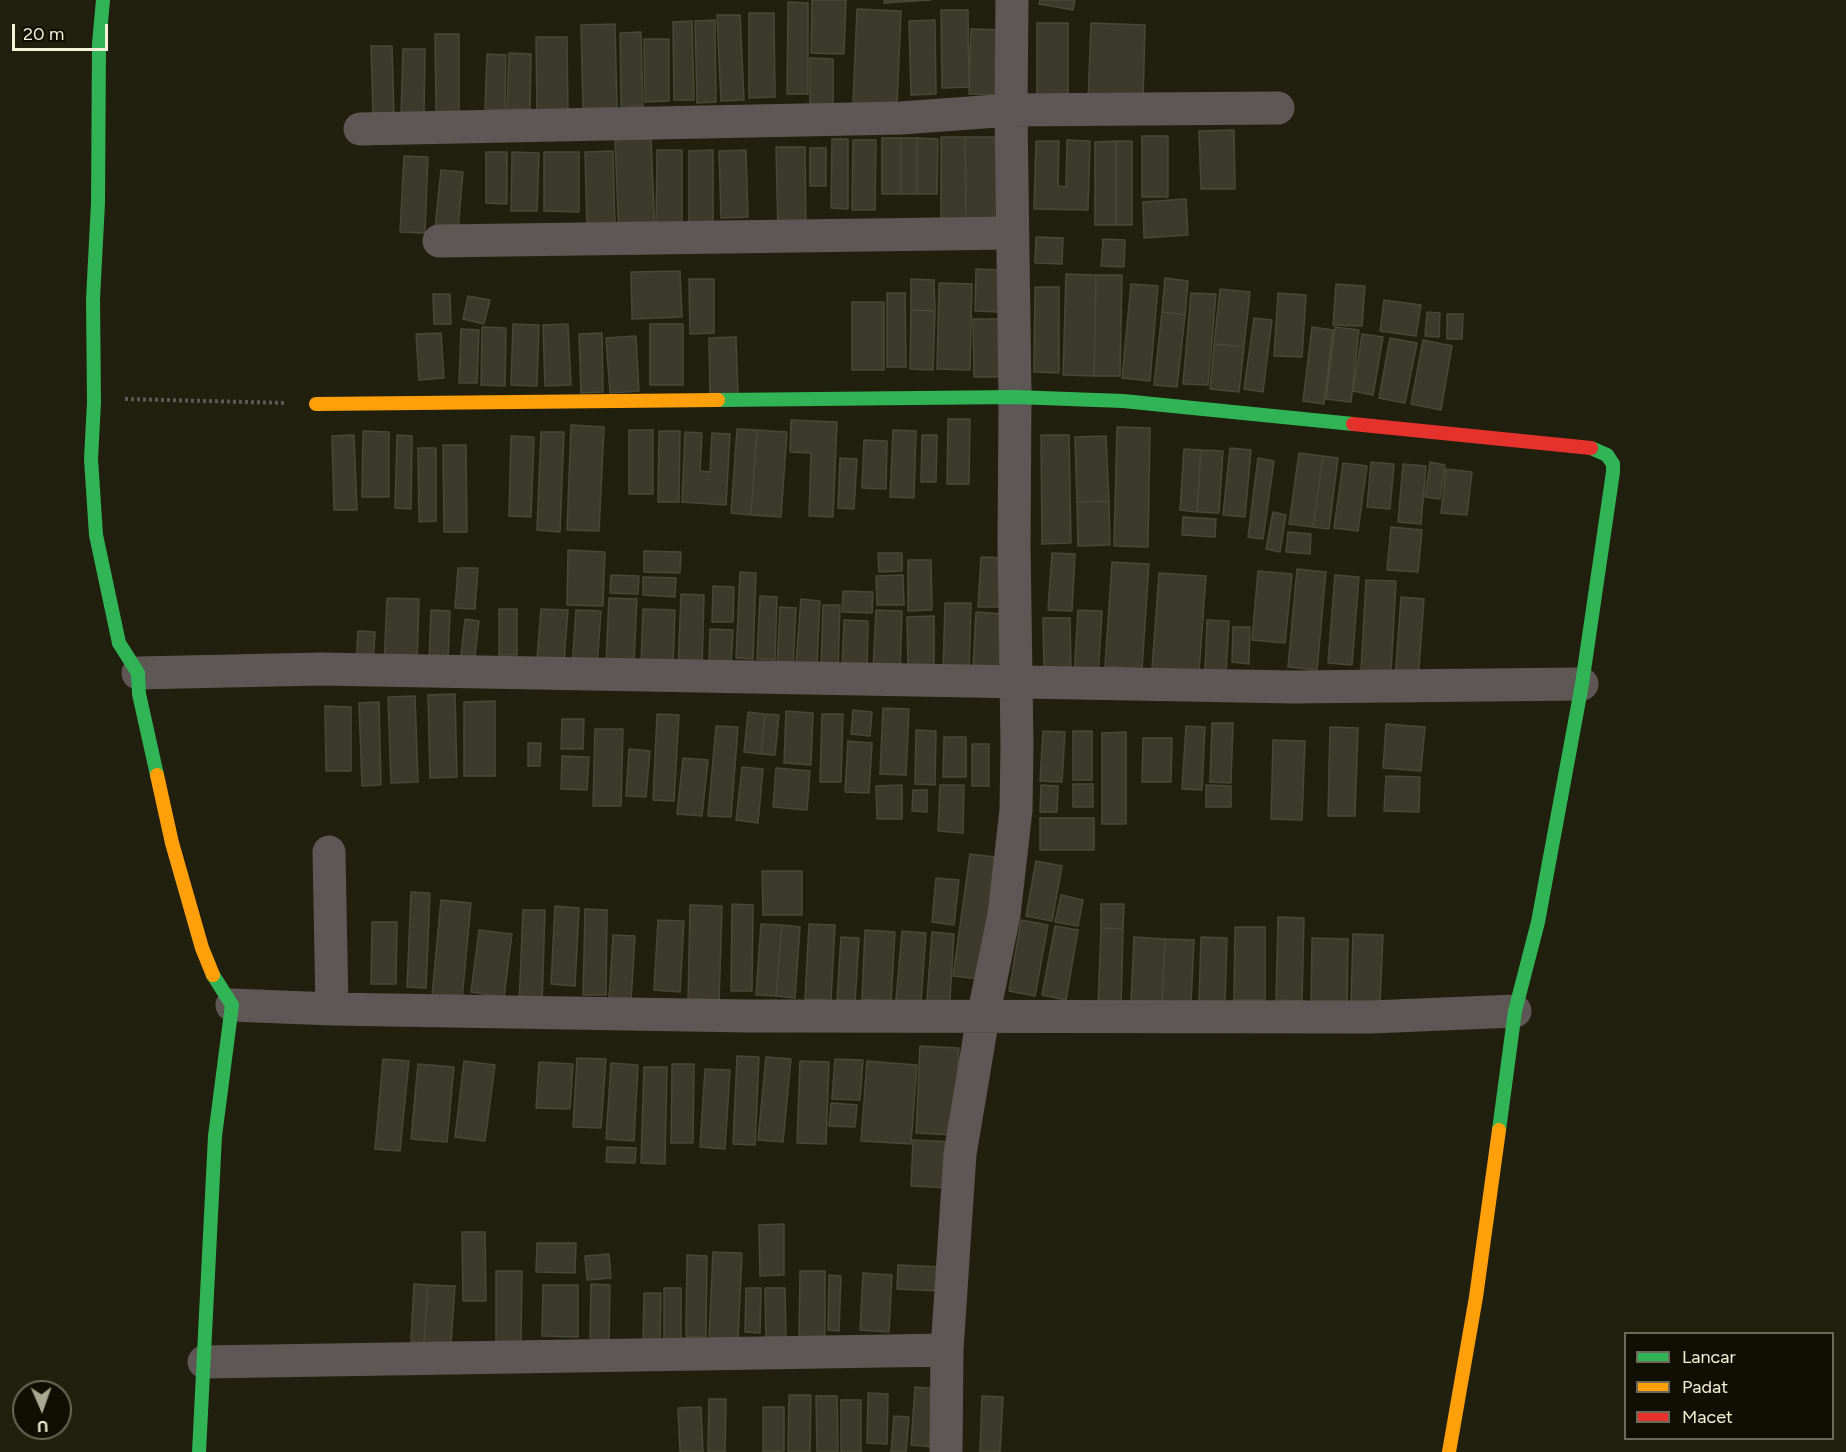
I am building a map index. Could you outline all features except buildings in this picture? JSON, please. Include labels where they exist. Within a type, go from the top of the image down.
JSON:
[{"type":"street","points":[[103,0],[99,44],[98,203],[93,299],[94,402],[91,459],[96,535],[119,642],[138,673],[137,687],[141,705],[172,843],[190,906],[206,958],[231,1005],[215,1136],[199,1452]]},
{"type":"street","points":[[946,1452],[947,1350],[960,1154],[983,1017],[1004,915],[1017,788],[1012,0]]},
{"type":"street","points":[[360,129],[901,118],[1011,110],[1278,108]]},
{"type":"street","points":[[439,242],[1012,233]]},
{"type":"street","points":[[316,404],[1015,397],[1123,401],[1593,448],[1602,451],[1610,459],[1613,472],[1582,684],[1539,922],[1515,1011],[1476,1297],[1449,1452]]},
{"type":"street","points":[[138,673],[320,669],[1293,687],[1582,684]]},
{"type":"street","points":[[329,852],[332,1009]]},
{"type":"street","points":[[231,1005],[332,1009],[747,1016],[1371,1017],[1515,1011]]},
{"type":"street","points":[[204,1362],[947,1350]]},
{"type":"path","points":[[94,402],[144,398],[316,404]]},
{"type":"traffic: fast","points":[[103,0],[99,44],[98,203],[93,299],[94,402],[91,459],[96,535],[119,643],[138,673],[139,694],[157,775]]},
{"type":"traffic: fast","points":[[718,400],[1015,397],[1123,401],[1353,424]]},
{"type":"traffic: fast","points":[[1499,1130],[1515,1011],[1538,922],[1582,684],[1613,472],[1613,464],[1607,455],[1591,448]]},
{"type":"traffic: fast","points":[[199,1452],[215,1136],[232,1005],[213,975]]},
{"type":"traffic: slow","points":[[316,404],[718,400]]},
{"type":"traffic: slow","points":[[157,775],[172,843],[202,948],[213,975]]},
{"type":"traffic: slow","points":[[1449,1452],[1476,1297],[1499,1130]]},
{"type":"traffic: jam","points":[[1353,424],[1591,448]]}]
